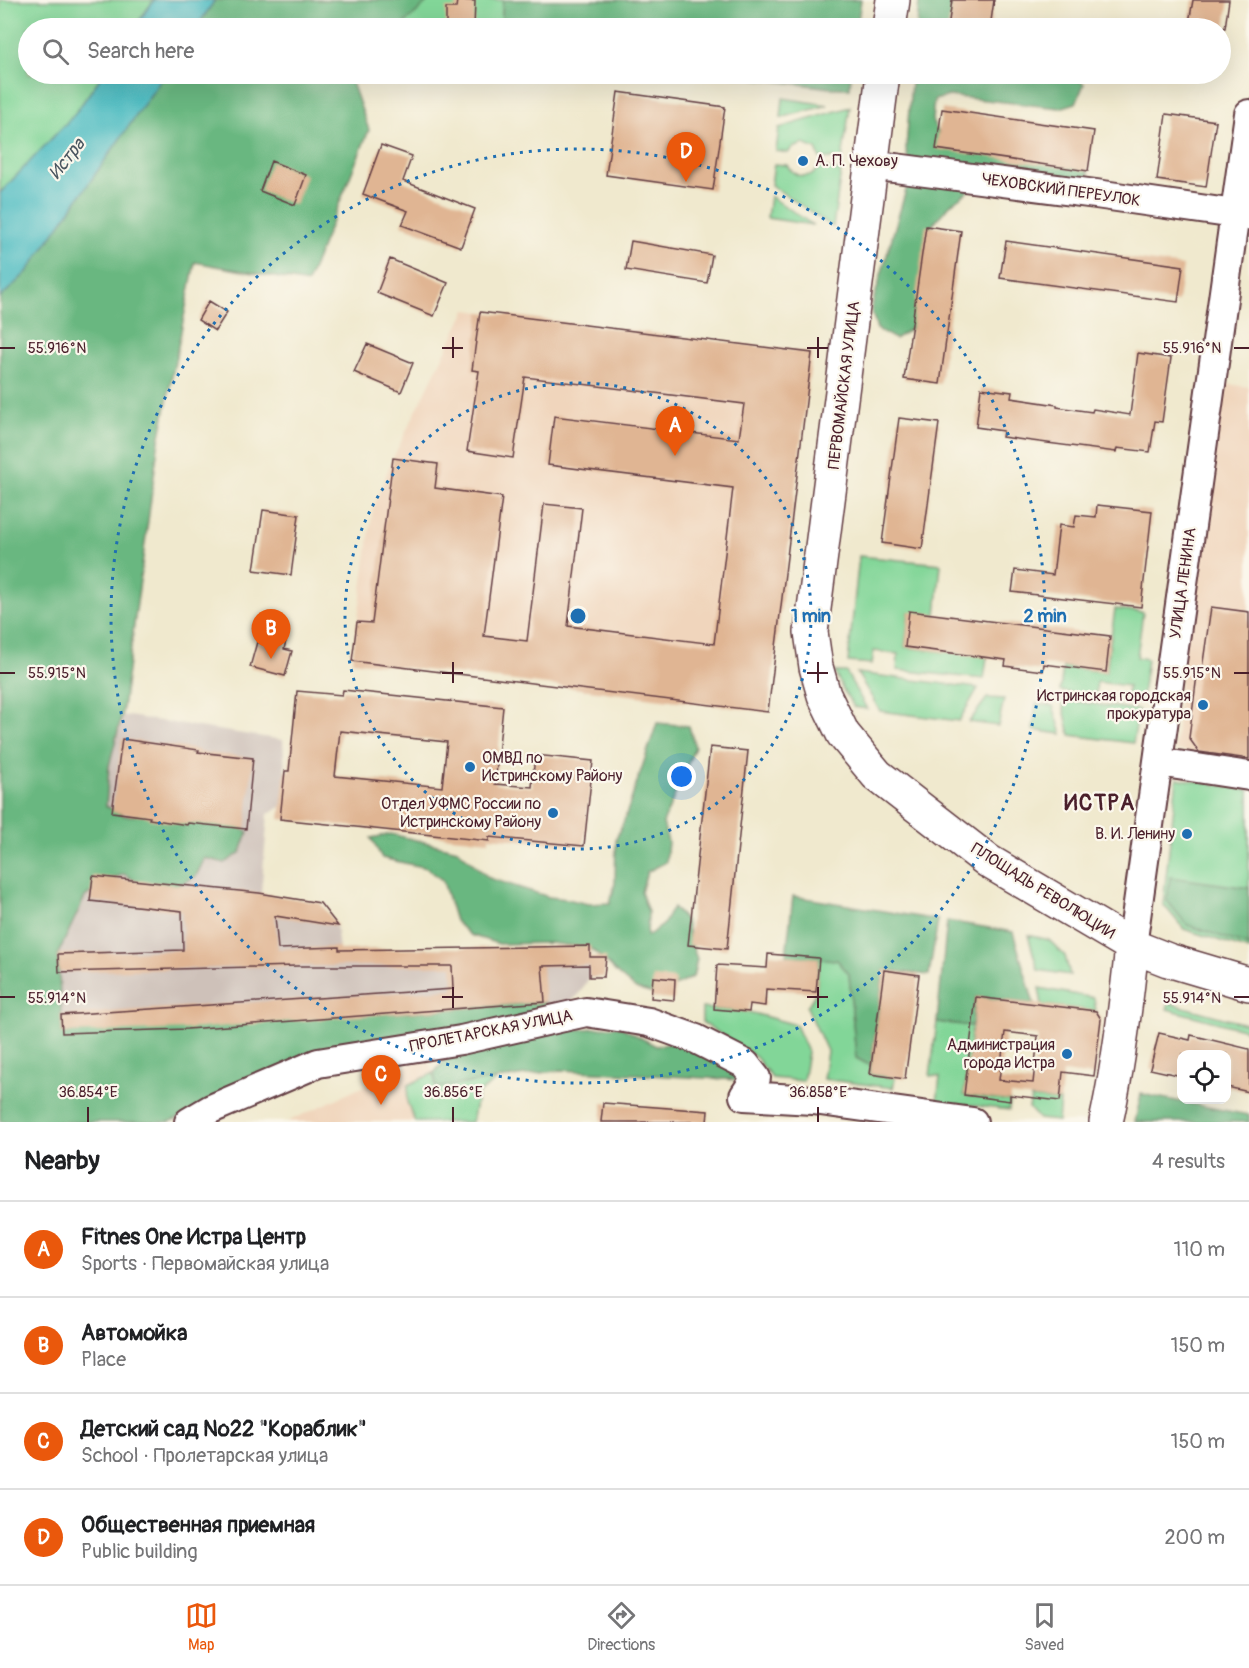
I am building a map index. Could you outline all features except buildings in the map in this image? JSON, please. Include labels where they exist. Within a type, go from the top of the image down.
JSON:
[{"type":"main road","points":[[891,18],[894,0]]},
{"type":"main road","name":"ПЕРВОМАЙСКАЯ УЛИЦА","points":[[824,695],[816,667],[811,632],[882,84]]},
{"type":"main road","name":"ПЛОЩАДЬ РЕВОЛЮЦИИ","points":[[824,695],[843,734],[877,774],[988,861],[1132,946],[1168,960],[1249,984]]},
{"type":"main road","name":"УЛИЦА ЛЕНИНА","points":[[1106,1122],[1116,1077],[1132,946]]},
{"type":"street","name":"УЛИЦА ЛЕНИНА","points":[[1132,946],[1242,216],[1249,114]]},
{"type":"street","name":"ЧЕХОВСКИЙ ПЕРЕУЛОК","points":[[872,166],[1096,194],[1242,216]]},
{"type":"street","points":[[1158,762],[1249,776]]},
{"type":"street","name":"ПРОЛЕТАРСКАЯ УЛИЦА","points":[[189,1122],[212,1109],[318,1063],[461,1040],[586,1012],[649,1022],[696,1039],[734,1057],[745,1064],[756,1078],[744,1096],[813,1100],[973,1122]]},
{"type":"shaded area","points":[[466,310],[812,353],[768,712],[352,661],[373,508],[393,458]]},
{"type":"shaded area","points":[[1212,382],[1249,387],[1249,761],[1175,750],[1195,498]]},
{"type":"shaded area","points":[[122,715],[283,740],[285,771],[281,807],[268,814],[261,893],[320,903],[336,924],[339,950],[590,946],[591,957],[606,957],[604,977],[589,978],[568,1006],[546,1014],[545,1002],[62,1033],[58,954]]},
{"type":"shaded area","points":[[426,1057],[434,1073],[442,1122],[287,1122]]},
{"type":"green space","points":[[0,0],[154,0],[141,18],[18,18],[18,84],[96,84],[74,115],[0,193]]},
{"type":"green space","points":[[212,0],[503,0],[502,18],[200,18]]},
{"type":"green space","points":[[215,0],[430,0],[410,18],[203,18]]},
{"type":"green space","points":[[503,0],[861,0],[858,18],[502,18]]},
{"type":"green space","points":[[919,0],[955,0],[954,18],[918,18]]},
{"type":"green space","points":[[158,84],[353,84],[369,130],[307,283],[195,262],[158,446],[122,715],[109,766],[106,806],[125,816],[144,815],[230,823],[248,832],[241,852],[225,863],[205,858],[196,876],[179,885],[141,884],[124,874],[105,882],[85,897],[58,954],[62,1033],[545,1002],[546,1014],[481,1027],[406,1033],[319,1058],[169,1122],[0,1122],[0,298],[27,272]]},
{"type":"green space","points":[[799,84],[850,84],[850,88]]},
{"type":"green space","points":[[911,84],[1084,84],[1076,103],[1060,108],[949,96],[934,100],[932,120],[945,146],[1083,164],[1089,174],[1082,184],[972,189],[952,203],[931,227],[912,328],[895,339],[877,329],[871,309],[911,173],[906,149]]},
{"type":"green space","points":[[783,98],[828,105],[781,118]]},
{"type":"green space","points":[[850,107],[842,159],[820,158],[816,149],[804,144],[792,148],[788,153],[776,151],[779,128]]},
{"type":"green space","points":[[774,164],[787,165],[795,174],[801,176],[812,175],[819,167],[841,171],[833,227],[771,185]]},
{"type":"green space","points":[[770,196],[813,225],[767,218]]},
{"type":"green space","points":[[859,556],[941,564],[936,615],[909,612],[905,647],[987,657],[984,679],[897,670],[898,654],[874,651],[872,664],[848,662]]},
{"type":"green space","points":[[1115,609],[1143,612],[1137,657],[1147,659],[1141,702],[1126,700],[1128,686],[1097,682],[1095,696],[1060,691],[1063,667],[1106,672]]},
{"type":"green space","points":[[835,672],[846,672],[867,709],[854,707]]},
{"type":"green space","points":[[857,673],[978,688],[959,721],[880,711]]},
{"type":"green space","points":[[987,698],[1004,699],[998,726],[969,722]]},
{"type":"green space","points":[[1062,700],[1139,710],[1133,743],[1070,735]]},
{"type":"green space","points":[[1036,704],[1053,706],[1062,734],[1033,730]]},
{"type":"green space","points":[[657,723],[689,726],[695,747],[663,823],[668,842],[666,862],[647,872],[641,892],[648,912],[647,936],[663,925],[673,907],[686,921],[697,959],[693,977],[657,995],[636,989],[590,948],[550,943],[499,944],[470,935],[455,921],[443,881],[427,868],[382,858],[371,838],[391,834],[458,850],[489,878],[549,897],[588,904],[610,903],[615,884],[616,839]]},
{"type":"green space","points":[[1177,778],[1249,790],[1249,950],[1184,929],[1163,904]]},
{"type":"green space","points":[[1170,877],[1249,888],[1249,946],[1187,925],[1167,901]]},
{"type":"green space","points":[[793,896],[938,920],[929,975],[884,970],[871,1066],[856,1058],[849,974],[837,960],[786,956]]},
{"type":"green space","points":[[947,921],[1013,932],[1034,1004],[976,997],[972,1026],[937,1022]]},
{"type":"green space","points":[[1028,935],[1049,940],[1065,956],[1070,975],[1038,970]]},
{"type":"green space","points":[[819,958],[837,960],[849,974],[856,1058],[871,1066],[870,1074],[895,1078],[893,1088],[823,1079],[827,1051],[807,1007],[816,992]]},
{"type":"green space","points":[[1039,988],[1094,998],[1096,1011],[1042,1005]]},
{"type":"green space","points":[[1169,1003],[1249,1025],[1249,1031],[1167,1009]]},
{"type":"green space","points":[[702,1008],[749,1012],[796,1025],[808,1052],[803,1081],[772,1078],[756,1057],[702,1022]]},
{"type":"green space","points":[[937,1022],[972,1026],[964,1095],[1010,1101],[1009,1110],[937,1101],[940,1077],[930,1076]]},
{"type":"green space","points":[[619,1026],[656,1046],[696,1039],[740,1064],[739,1080],[561,1070],[436,1088],[434,1073],[461,1040]]},
{"type":"green space","points":[[434,1073],[437,1088],[498,1079],[478,1094],[472,1122],[415,1122],[407,1102],[408,1085]]},
{"type":"green space","points":[[1141,1094],[1177,1101],[1177,1104],[1192,1104],[1249,1115],[1249,1122],[1135,1122]]},
{"type":"green space","points":[[1031,1098],[1060,1101],[1058,1121],[1039,1119],[1029,1108]]},
{"type":"water","points":[[154,0],[215,0],[203,18],[141,18]]},
{"type":"water","name":"Истра","points":[[96,84],[158,84],[27,272],[0,298],[0,193],[74,115]]},
{"type":"place","name":"А. П. Чехову","points":[[803,161]]},
{"type":"place","name":"Общественная приемная","points":[[686,182]]},
{"type":"place","name":"Fitnes One Истра Центр","points":[[675,456]]},
{"type":"place","name":"Автомойка","points":[[271,659]]},
{"type":"place","name":"Истринская городская прокуратура","points":[[1203,705]]},
{"type":"place","name":"ОМВД по Истринскому Району","points":[[470,767]]},
{"type":"place","name":"Отдел УФМС России по Истринскому Району","points":[[553,813]]},
{"type":"place","name":"В. И. Ленину","points":[[1187,834]]},
{"type":"place","name":"Администрация города Истра","points":[[1067,1054]]},
{"type":"place","name":"Детский сад №22 \"Кораблик\"","points":[[381,1105]]},
{"type":"district","name":"ИСТРА","points":[[1100,803]]}]
